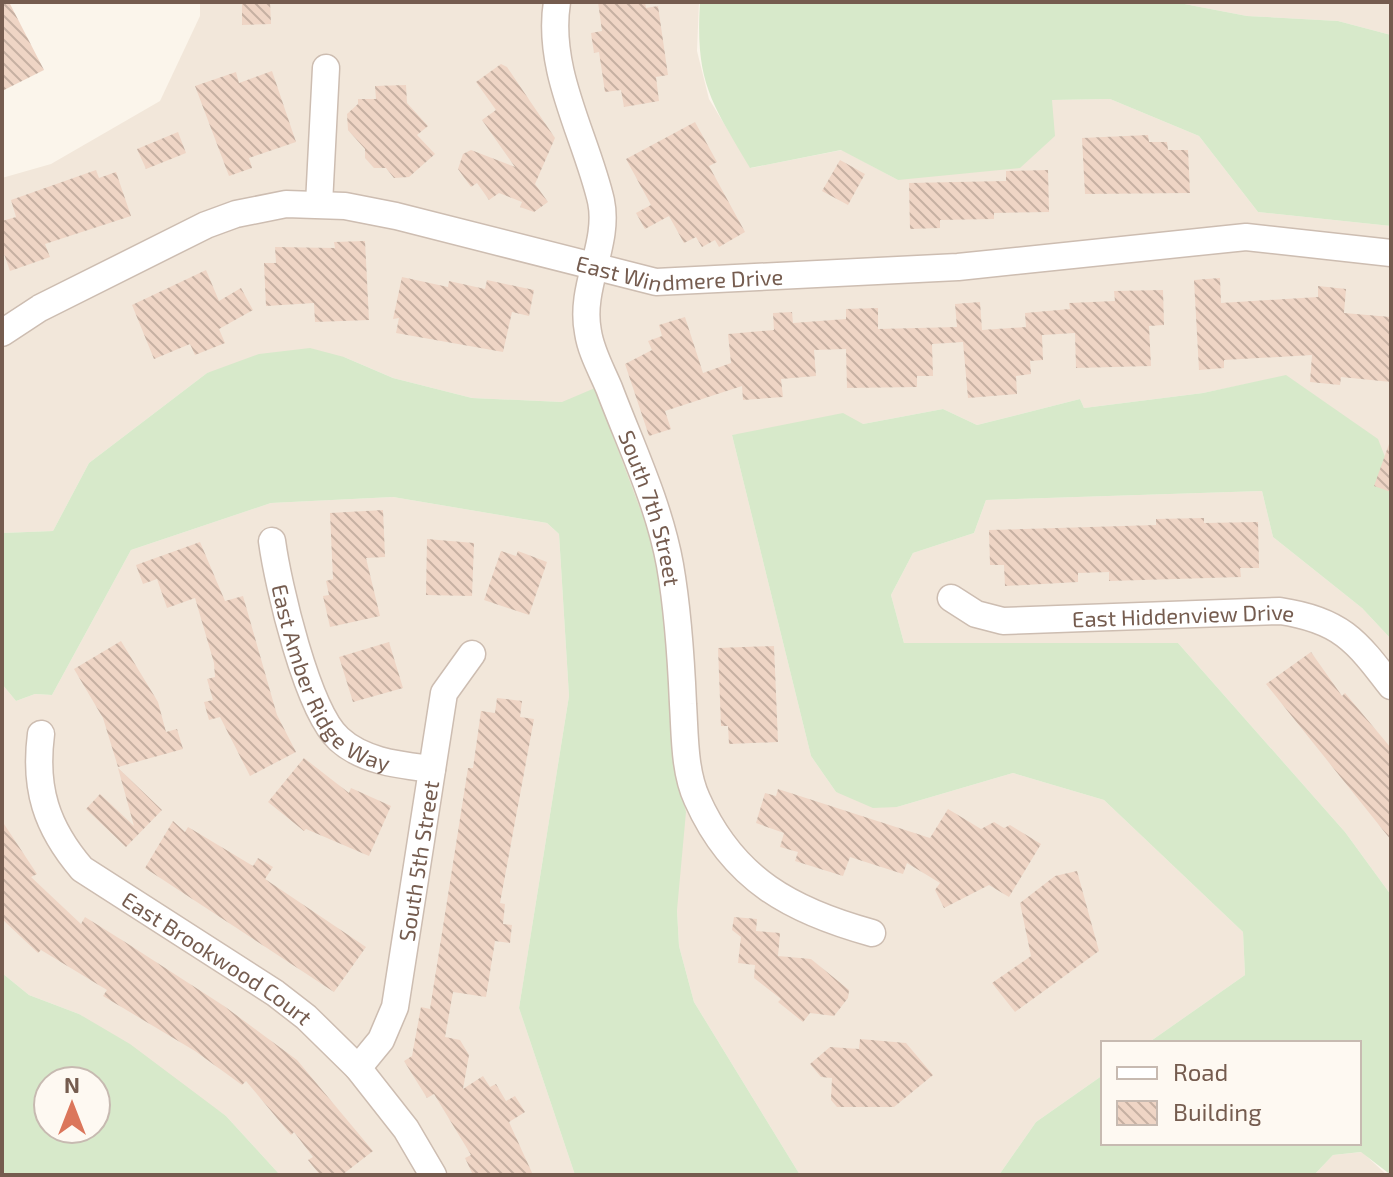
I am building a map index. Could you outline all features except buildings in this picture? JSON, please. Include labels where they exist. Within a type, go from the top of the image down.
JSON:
[{"type":"street","name":"South 7th Street","points":[[557,2],[561,77],[602,208],[601,236],[592,266],[585,312],[592,351],[645,481],[670,563],[679,633],[688,763],[697,798],[724,844],[767,889],[800,910],[872,933]]},
{"type":"street","points":[[319,204],[326,68]]},
{"type":"street","name":"East Windmere Drive","points":[[2,333],[40,308],[206,225],[236,214],[286,204],[319,204],[396,216],[633,278],[681,283],[958,267],[1246,237],[1391,253]]},
{"type":"street","name":"East Amber Ridge Way","points":[[272,541],[282,597],[317,704],[327,724],[339,739],[376,759],[432,769]]},
{"type":"street","name":"East Hiddenview Drive","points":[[951,598],[976,614],[1003,621],[1280,611],[1314,616],[1337,626],[1355,641],[1391,686]]},
{"type":"street","name":"South 5th Street","points":[[358,1068],[381,1040],[395,1007],[444,693],[472,654]]},
{"type":"street","name":"East Brookwood Court","points":[[41,734],[36,769],[40,792],[66,851],[82,869],[275,993],[358,1068],[406,1129],[433,1175]]},
{"type":"shaded area","points":[[200,2],[699,2],[697,51],[709,99],[751,168],[842,150],[898,180],[1052,100],[1110,99],[1199,136],[1258,212],[1391,226],[1391,472],[1286,376],[1203,393],[1084,408],[1080,399],[977,425],[943,409],[863,424],[732,435],[811,756],[836,792],[897,807],[1013,773],[1104,800],[1243,932],[1245,975],[1151,1041],[1101,1041],[1101,1076],[1036,1122],[999,1175],[800,1175],[694,1002],[679,946],[677,910],[562,402],[472,398],[393,378],[344,357],[207,373],[89,463],[53,531],[2,533],[2,178],[51,164],[160,101],[200,16]]},
{"type":"shaded area","points":[[1174,2],[1391,2],[1391,35],[1338,21],[1247,16]]},
{"type":"shaded area","points":[[1262,491],[1273,537],[1362,608],[1391,639],[1391,895],[1345,832],[1178,643],[904,643],[891,595],[913,553],[974,533],[986,500]]},
{"type":"shaded area","points":[[393,497],[547,523],[559,534],[569,696],[519,1008],[575,1175],[280,1175],[226,1116],[79,1014],[29,995],[2,973],[2,684],[16,701],[35,694],[52,695],[131,550],[271,503]]},
{"type":"shaded area","points":[[1362,1152],[1387,1175],[1314,1175],[1333,1155]]},
{"type":"green space","points":[[700,2],[1174,2],[1247,16],[1338,21],[1391,35],[1391,226],[1258,212],[1199,136],[1110,99],[1052,100],[1055,136],[1020,168],[898,180],[841,150],[750,168],[708,90],[700,52]]},
{"type":"green space","points":[[310,348],[344,357],[393,378],[472,398],[562,402],[595,388],[648,530],[666,604],[675,765],[686,812],[677,910],[679,946],[694,1002],[800,1175],[575,1175],[519,1008],[569,696],[559,534],[547,523],[393,497],[271,503],[131,550],[52,695],[35,694],[16,701],[2,684],[2,533],[53,531],[89,463],[207,373],[259,354]]},
{"type":"green space","points":[[1286,375],[1378,439],[1391,472],[1391,639],[1362,608],[1273,537],[1262,491],[986,500],[974,533],[913,553],[891,595],[904,643],[1178,643],[1345,832],[1391,895],[1391,1175],[1361,1152],[1333,1155],[1314,1175],[999,1175],[1036,1122],[1101,1076],[1101,1145],[1361,1145],[1361,1041],[1151,1041],[1245,975],[1243,932],[1104,800],[1013,773],[897,807],[873,808],[836,792],[811,756],[732,435],[843,413],[863,424],[943,409],[977,425],[1080,399],[1084,408],[1203,393]]},
{"type":"green space","points":[[2,973],[29,995],[79,1014],[130,1044],[226,1116],[280,1175],[2,1175]]}]
